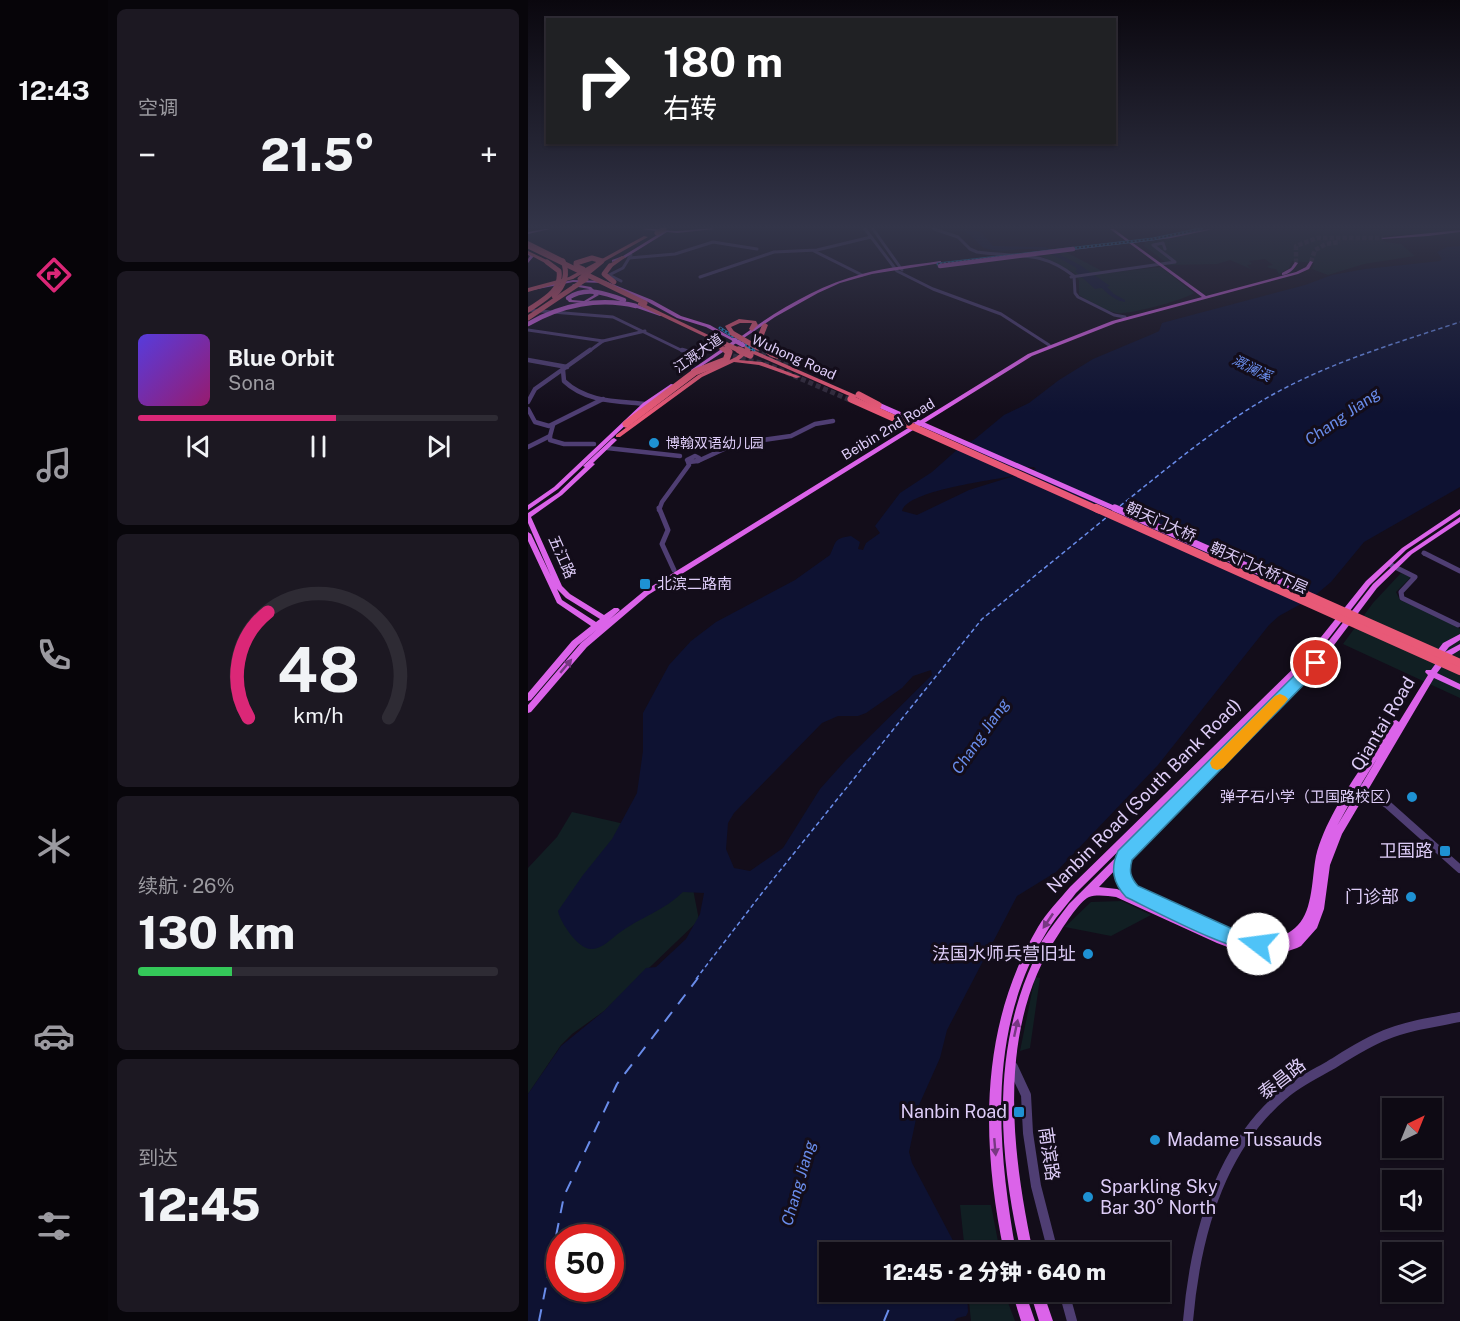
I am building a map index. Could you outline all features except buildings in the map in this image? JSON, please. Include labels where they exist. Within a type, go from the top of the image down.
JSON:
[{"type":"highway","points":[[528,314],[553,291]]},
{"type":"highway","points":[[531,299],[557,291]]},
{"type":"highway","points":[[528,314],[549,302],[560,291]]},
{"type":"highway","points":[[528,314],[563,291]]},
{"type":"highway","points":[[528,314],[567,291]]},
{"type":"highway","points":[[568,298],[575,291]]},
{"type":"highway","name":"Wuhong Road","points":[[615,291],[721,342],[754,351],[855,397]]},
{"type":"highway","name":"Wuhong Road","points":[[621,291],[644,305]]},
{"type":"highway","points":[[614,437],[626,424],[695,372],[726,360],[729,352],[721,342],[672,323],[624,291]]},
{"type":"highway","points":[[659,307],[672,323]]},
{"type":"highway","points":[[665,314],[681,318]]},
{"type":"highway","points":[[752,329],[754,322],[739,321],[728,326],[732,333],[754,351],[780,360],[855,397]]},
{"type":"highway","points":[[765,325],[759,337],[760,345],[780,360]]},
{"type":"highway","points":[[614,437],[699,375],[741,357],[748,350],[745,345]]},
{"type":"highway","name":"Wuhong Road","points":[[754,351],[808,380],[855,397]]},
{"type":"highway","points":[[722,364],[751,361],[808,380]]},
{"type":"highway","name":"朝天门大桥","points":[[855,397],[1460,662]]},
{"type":"highway","name":"朝天门大桥","points":[[855,397],[1460,672]]},
{"type":"main road","points":[[599,294],[585,302],[574,302],[568,298],[578,293],[593,291],[644,305]]},
{"type":"main road","points":[[595,291],[599,294]]},
{"type":"main road","name":"江溉大道","points":[[528,512],[570,482],[607,447],[645,404],[752,329],[785,309],[823,291]]},
{"type":"main road","name":"江溉大道","points":[[528,512],[590,455],[650,407],[765,325],[831,291]]},
{"type":"main road","points":[[1199,291],[1205,295]]},
{"type":"main road","name":"Beibin 2nd Road","points":[[528,698],[567,652],[674,570],[1027,353],[1116,319],[1222,291]]},
{"type":"main road","points":[[528,314],[589,302],[599,294]]},
{"type":"main road","name":"Beibin 2nd Road","points":[[607,620],[677,572],[1050,344],[1205,295]]},
{"type":"main road","points":[[528,314],[618,301],[659,307],[681,318],[708,326],[754,351]]},
{"type":"main road","points":[[712,363],[733,357]]},
{"type":"main road","name":"朝天门大桥下层","points":[[855,397],[1460,662]]},
{"type":"main road","points":[[528,512],[540,508],[569,486],[600,454]]},
{"type":"main road","points":[[528,512],[542,496],[590,455]]},
{"type":"main road","points":[[528,502],[542,496]]},
{"type":"main road","points":[[532,532],[540,508]]},
{"type":"main road","name":"Nanbin Road (South Bank Road)","points":[[1025,1242],[1014,1190],[1009,1132],[1010,1062],[1020,1006],[1032,968],[1061,920],[1316,663],[1404,549],[1460,511]]},
{"type":"main road","name":"五江路","points":[[528,512],[541,565],[559,601],[598,627]]},
{"type":"main road","name":"Nanbin Road (South Bank Road)","points":[[1008,1242],[998,1181],[994,1097],[1003,1032],[1021,973],[1041,932],[1063,901],[1308,659],[1368,583],[1410,553],[1421,550],[1460,519]]},
{"type":"main road","name":"五江路","points":[[532,532],[556,583],[568,596],[607,620]]},
{"type":"main road","points":[[528,544],[532,555],[541,565]]},
{"type":"main road","points":[[582,617],[590,616],[592,611]]},
{"type":"main road","name":"Beibin 2nd Road","points":[[528,710],[598,627]]},
{"type":"main road","points":[[1430,673],[1446,645],[1460,637]]},
{"type":"main road","points":[[1430,673],[1447,654],[1460,647]]},
{"type":"main road","name":"Qiantai Road","points":[[1124,857],[1122,878],[1132,891],[1234,938],[1258,944],[1283,940],[1298,932],[1310,914],[1324,844],[1430,673],[1460,687]]},
{"type":"main road","points":[[1210,771],[1205,773],[1202,770],[1224,748],[1229,738]]},
{"type":"main road","points":[[1183,784],[1188,783],[1195,786]]},
{"type":"main road","name":"Qiantai Road","points":[[1085,895],[1099,891],[1118,893],[1246,949],[1272,951],[1287,948],[1305,937],[1314,925],[1331,847],[1360,787]]},
{"type":"main road","points":[[1022,1302],[1028,1321]]},
{"type":"main road","points":[[1040,1302],[1046,1321]]},
{"type":"street","points":[[937,291],[1000,314],[1050,344]]},
{"type":"street","points":[[1071,291],[1076,298],[1113,315],[1116,319]]},
{"type":"street","points":[[1075,291],[1078,297],[1114,315],[1125,317]]},
{"type":"street","points":[[528,314],[613,317],[688,353],[715,357]]},
{"type":"street","points":[[528,330],[603,341],[645,331]]},
{"type":"street","points":[[528,402],[535,389],[603,341]]},
{"type":"street","points":[[703,356],[707,359],[705,364]]},
{"type":"street","points":[[528,360],[567,367]]},
{"type":"street","points":[[562,370],[564,381],[572,389],[603,399],[645,404]]},
{"type":"street","points":[[528,409],[536,424],[553,425],[577,410],[596,404],[603,399]]},
{"type":"street","points":[[680,456],[688,461],[742,442],[791,436],[815,424],[833,421]]},
{"type":"street","points":[[528,447],[550,436],[553,425]]},
{"type":"street","points":[[550,436],[550,440],[564,444],[594,444]]},
{"type":"street","points":[[607,447],[696,459]]},
{"type":"street","points":[[683,473],[696,459]]},
{"type":"street","points":[[674,570],[662,544],[668,530],[659,510],[662,502],[689,465],[688,461]]},
{"type":"street","points":[[1421,550],[1460,571]]},
{"type":"street","points":[[1391,565],[1415,577],[1401,592],[1402,598],[1459,625]]},
{"type":"street","points":[[1360,787],[1388,805],[1460,869]]},
{"type":"street","name":"泰昌路","points":[[1188,1321],[1194,1270],[1210,1209],[1240,1146],[1265,1113],[1291,1088],[1374,1040],[1412,1026],[1460,1017]]},
{"type":"street","name":"南滨路","points":[[1010,1062],[1026,1095],[1028,1133],[1036,1185],[1050,1242]]},
{"type":"street","points":[[1067,1302],[1072,1321]]},
{"type":"shaded area","points":[[1079,291],[1191,291],[1194,293],[1144,309],[1123,313],[1112,312],[1079,295]]},
{"type":"shaded area","points":[[1401,573],[1411,577],[1396,592],[1400,600],[1445,619],[1460,629],[1460,698],[1343,644],[1373,603]]},
{"type":"shaded area","points":[[572,812],[629,825],[692,884],[699,920],[604,1011],[572,1034],[561,1045],[528,1094],[528,868],[557,837]]},
{"type":"shaded area","points":[[1122,901],[1151,915],[1111,936],[1065,927],[1091,902]]},
{"type":"shaded area","points":[[1035,977],[1040,978],[1030,1048],[1020,1051]]},
{"type":"shaded area","points":[[960,1205],[991,1205],[998,1242],[964,1242]]},
{"type":"shaded area","points":[[969,1302],[1008,1302],[1015,1321],[971,1321]]},
{"type":"water","name":"Chang Jiang","points":[[1284,291],[1460,291],[1460,487],[1364,542],[1331,582],[1312,598],[1279,616],[1269,625],[1158,765],[1056,872],[1017,896],[947,1030],[940,1058],[919,1105],[909,1152],[912,1163],[954,1242],[819,1242],[819,1302],[968,1302],[966,1316],[954,1321],[528,1321],[528,1094],[561,1046],[604,1011],[646,968],[656,967],[686,939],[700,914],[704,893],[683,892],[602,946],[591,949],[575,940],[562,922],[558,911],[612,839],[637,793],[643,751],[643,713],[669,665],[691,641],[716,622],[795,580],[830,555],[838,540],[851,536],[860,542],[858,549],[863,550],[866,543],[880,533],[875,526],[900,493],[932,472],[959,448],[975,439],[1004,415],[1029,403],[1059,380],[1093,359],[1159,331],[1162,323]],"holes":[[[1029,467],[1036,469],[969,490],[917,515],[902,511],[907,504],[932,493],[1010,476]],[[931,670],[932,675],[820,789],[783,848],[750,871],[734,868],[726,849],[728,823],[734,813],[822,723],[838,716],[858,716],[866,713],[902,688],[913,676]]]},
{"type":"waterway","name":"溉澜溪","points":[[1108,291],[1123,301]]},
{"type":"ferry route","points":[[1120,506],[1213,433],[1294,383],[1341,363],[1460,322]]},
{"type":"ferry route","points":[[696,979],[762,893],[982,619],[1107,517]]},
{"type":"ferry route","points":[[539,1321],[564,1196],[617,1084],[698,978]]},
{"type":"ferry route","points":[[884,1321],[892,1302]]},
{"type":"tunnel","points":[[758,352],[754,350],[793,367]]},
{"type":"tunnel","points":[[733,356],[769,365],[850,400]]},
{"type":"railway","points":[[720,328],[754,350]]},
{"type":"railway","points":[[852,399],[1460,669]]},
{"type":"slow traffic","points":[[1217,763],[1280,699]]},
{"type":"place","name":"博翰双语幼儿园","points":[[654,443]]},
{"type":"place","name":"北滨二路南","points":[[645,584]]},
{"type":"place","name":"弹子石小学（卫国路校区）","points":[[1412,797]]},
{"type":"place","name":"卫国路","points":[[1445,851]]},
{"type":"place","name":"门诊部","points":[[1411,897]]},
{"type":"place","name":"法国水师兵营旧址","points":[[1088,954]]},
{"type":"place","name":"Nanbin Road","points":[[1019,1112]]},
{"type":"place","name":"Madame Tussauds","points":[[1155,1140]]},
{"type":"place","name":"Sparkling Sky Bar 30° North","points":[[1088,1197]]},
{"type":"route","points":[[1258,944],[1234,938],[1132,891],[1123,882],[1121,869],[1124,857],[1316,663]]}]
